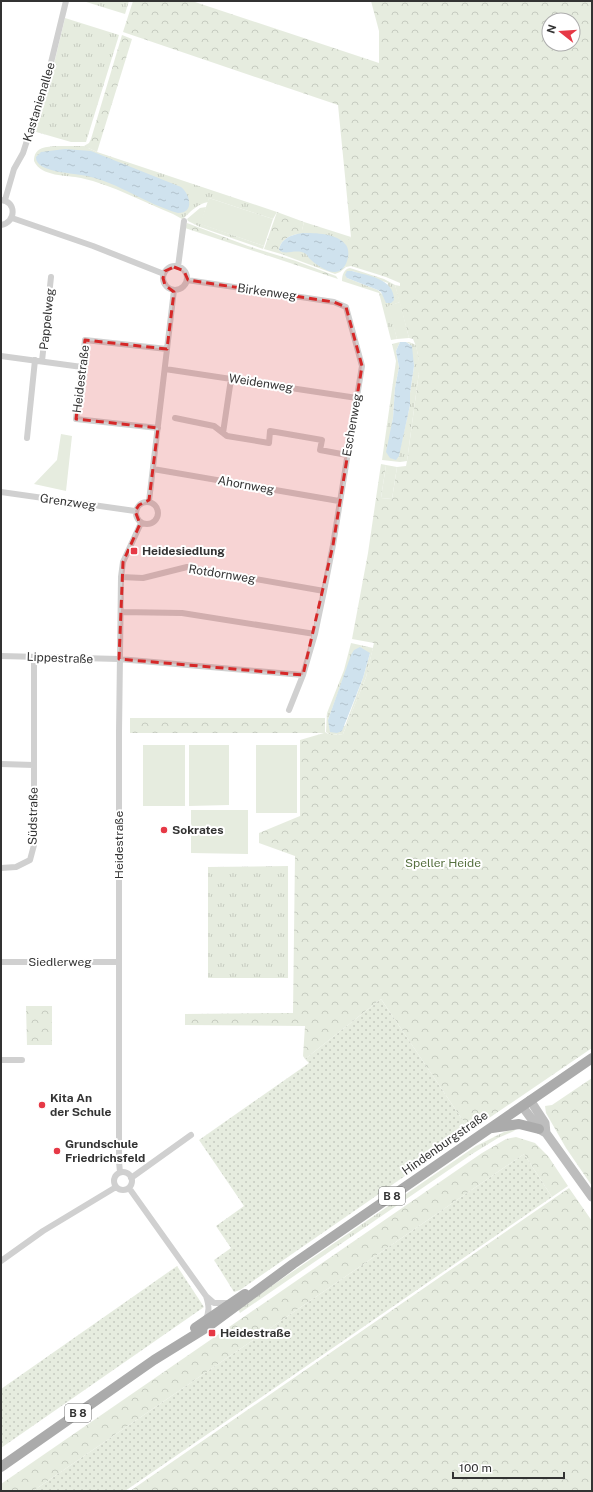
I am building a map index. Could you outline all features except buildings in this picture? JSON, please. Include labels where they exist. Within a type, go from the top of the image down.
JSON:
[{"type":"main road","name":"Hindenburgstraße","points":[[154,1360],[209,1326],[293,1264],[592,1058]]},
{"type":"main road","points":[[490,1128],[519,1124],[543,1131]]},
{"type":"main road","name":"Hindenburgstraße","points":[[1,1467],[154,1360],[205,1320],[231,1302],[293,1264]]},
{"type":"street","name":"Kastanienallee","points":[[12,218],[12,207],[3,200],[14,169],[23,153],[48,75],[66,1]]},
{"type":"street","points":[[1,225],[7,223],[12,218],[93,246],[164,274]]},
{"type":"street","points":[[178,267],[184,221]]},
{"type":"street","points":[[171,267],[178,267],[186,273],[187,280],[184,286],[170,290],[165,285],[163,278],[164,274],[171,267]]},
{"type":"street","name":"Pappelweg","points":[[42,361],[51,277]]},
{"type":"street","name":"Birkenweg","points":[[187,280],[334,302],[346,307]]},
{"type":"street","points":[[149,501],[174,290]]},
{"type":"street","name":"Eschenweg","points":[[324,591],[333,545],[362,366],[346,307]]},
{"type":"street","name":"Heidestraße","points":[[158,428],[76,419],[85,340],[167,349]]},
{"type":"street","name":"Pappelweg","points":[[1,356],[82,367]]},
{"type":"street","name":"Pappelweg","points":[[27,438],[34,360]]},
{"type":"street","name":"Weidenweg","points":[[165,369],[357,398]]},
{"type":"street","points":[[223,433],[231,379]]},
{"type":"street","points":[[175,418],[214,426],[227,436],[269,443],[270,431],[322,440],[320,450],[347,455]]},
{"type":"street","name":"Ahornweg","points":[[152,469],[339,501]]},
{"type":"street","name":"Grenzweg","points":[[1,492],[135,511]]},
{"type":"street","points":[[149,501],[152,502],[157,508],[158,514],[157,518],[152,523],[144,524],[136,518],[135,511],[141,502],[149,501]]},
{"type":"street","name":"Heidestraße","points":[[116,1187],[114,1178],[120,1172],[118,1162],[118,962],[119,659],[121,577],[123,562],[141,523]]},
{"type":"street","name":"Rotdornweg","points":[[121,577],[143,578],[187,567],[324,591]]},
{"type":"street","points":[[289,710],[303,674],[315,634],[324,591]]},
{"type":"street","points":[[121,612],[182,613],[315,634]]},
{"type":"street","name":"Lippestraße","points":[[1,656],[119,659]]},
{"type":"street","name":"Südstraße","points":[[1,868],[16,867],[30,860],[34,845],[34,658]]},
{"type":"street","points":[[119,659],[303,674]]},
{"type":"street","points":[[1,764],[34,765]]},
{"type":"street","name":"Siedlerweg","points":[[1,962],[118,962]]},
{"type":"street","points":[[1,1060],[22,1060]]},
{"type":"street","points":[[526,1103],[543,1131],[592,1197]]},
{"type":"street","points":[[131,1178],[191,1135]]},
{"type":"street","points":[[1,1261],[43,1231],[116,1187],[120,1190],[128,1188],[131,1183],[131,1178],[126,1172],[120,1172]]},
{"type":"street","points":[[128,1188],[182,1260],[206,1296],[214,1303],[231,1302]]},
{"type":"street","points":[[205,1320],[208,1315],[206,1296]]},
{"type":"highlighted area","points":[[174,267],[184,271],[188,280],[334,302],[346,307],[362,366],[333,545],[303,675],[119,659],[123,562],[140,524],[135,511],[139,505],[149,500],[158,428],[76,419],[85,340],[167,349],[174,292],[165,285],[163,278],[165,271]]},
{"type":"green space","points":[[83,1],[129,1],[125,14]]},
{"type":"green space","name":"Speller Heide","points":[[133,1],[192,1],[379,63],[379,31],[371,1],[592,1],[592,1048],[470,1131],[381,999],[305,1059],[303,1056],[305,1026],[185,1025],[185,1014],[293,1013],[295,856],[259,843],[259,833],[300,816],[300,740],[324,733],[130,733],[130,718],[325,718],[325,732],[331,735],[343,734],[366,677],[374,643],[352,639],[368,553],[381,464],[386,465],[381,498],[392,499],[397,467],[406,466],[407,461],[419,363],[413,339],[409,338],[395,285],[400,286],[400,283],[351,266],[344,266],[346,262],[346,246],[344,244],[351,237],[338,105],[123,32]]},
{"type":"green space","points":[[65,18],[119,35],[86,142],[71,142],[33,131],[51,76]]},
{"type":"green space","points":[[122,35],[132,39],[97,152],[84,146],[89,143],[91,139]]},
{"type":"green space","points":[[55,146],[84,146],[97,152],[277,212],[273,219],[209,198],[208,202],[197,206],[182,219],[105,185],[81,178],[48,173],[42,170],[34,161],[36,153],[40,149]]},
{"type":"green space","points":[[209,198],[273,219],[264,246],[200,224]]},
{"type":"green space","points":[[206,207],[201,224],[264,246],[263,249],[200,227],[188,221],[187,219],[200,208]]},
{"type":"green space","points":[[277,212],[304,222],[302,233],[291,236],[282,243],[279,250],[282,252],[281,254],[264,249]]},
{"type":"green space","points":[[304,222],[351,237],[346,246],[344,266],[346,267],[340,272],[335,274],[281,254],[282,252],[279,250],[302,230]]},
{"type":"green space","points":[[187,223],[248,246],[296,261],[336,276],[338,279],[185,228]]},
{"type":"green space","points":[[350,268],[384,279],[395,285],[400,302],[389,306],[397,339],[391,340],[379,293],[342,281],[344,273]],"holes":[[[352,271],[388,283],[383,298],[383,295],[378,290],[347,278]]]},
{"type":"green space","points":[[400,302],[409,338],[397,339],[388,306]]},
{"type":"green space","points":[[400,342],[396,351],[399,367],[395,388],[391,430],[398,458],[410,405],[410,393],[414,366],[410,344],[406,342],[416,345],[419,361],[419,372],[407,461],[400,462],[382,460],[396,361],[392,344]]},
{"type":"green space","points":[[61,434],[72,436],[66,491],[34,484],[57,460]]},
{"type":"green space","points":[[386,465],[397,467],[392,499],[381,498]]},
{"type":"green space","points":[[351,643],[373,648],[366,677],[343,734],[331,735],[326,732],[327,713],[344,670]],"holes":[[[370,653],[363,678],[345,726],[328,720],[343,679]]]},
{"type":"green space","points":[[143,745],[185,745],[185,806],[143,806]]},
{"type":"green space","points":[[189,745],[229,745],[229,805],[189,806]]},
{"type":"green space","points":[[256,745],[297,745],[297,813],[256,813]]},
{"type":"green space","points":[[191,810],[248,810],[248,854],[191,853]]},
{"type":"green space","points":[[288,866],[288,978],[208,978],[208,867]]},
{"type":"green space","points":[[381,999],[470,1131],[240,1290],[234,1292],[214,1260],[231,1248],[216,1226],[244,1206],[199,1140],[309,1063],[305,1059]]},
{"type":"green space","points":[[26,1006],[52,1006],[52,1045],[27,1045]]},
{"type":"green space","points":[[592,1078],[592,1186],[566,1148],[546,1113],[545,1106],[552,1105]]},
{"type":"green space","points":[[517,1128],[472,1154],[240,1313],[238,1309],[476,1146],[504,1132]]},
{"type":"green space","points":[[516,1137],[535,1143],[548,1156],[568,1186],[552,1197],[524,1154],[33,1491],[1,1491],[1,1484],[482,1153],[506,1139]]},
{"type":"green space","points":[[524,1154],[552,1197],[125,1491],[33,1491]]},
{"type":"green space","points":[[569,1188],[592,1221],[592,1491],[130,1491]]},
{"type":"green space","points":[[177,1266],[204,1307],[1,1448],[1,1389]]},
{"type":"water","points":[[65,149],[91,151],[181,187],[187,194],[189,207],[187,210],[178,213],[99,179],[49,169],[37,162],[36,157],[41,152]]},
{"type":"water","points":[[302,233],[326,234],[342,241],[348,248],[348,257],[345,266],[338,271],[331,272],[318,265],[303,252],[282,252],[279,250],[280,246],[285,240],[291,236]]},
{"type":"water","points":[[347,271],[352,271],[385,282],[393,293],[394,300],[391,303],[386,303],[381,292],[378,290],[347,278],[345,275]]},
{"type":"water","points":[[400,342],[406,342],[412,346],[414,366],[410,393],[410,405],[399,456],[396,460],[390,458],[386,452],[393,418],[395,388],[399,367],[396,351]]},
{"type":"water","points":[[360,647],[370,653],[363,678],[342,731],[337,733],[330,732],[328,720],[351,655],[354,650]]},
{"type":"place","name":"Heidesiedlung","points":[[134,551]]},
{"type":"place","name":"Sokrates","points":[[164,830]]},
{"type":"place","name":"Kita An der Schule","points":[[42,1105]]},
{"type":"place","name":"Grundschule Friedrichsfeld","points":[[57,1151]]},
{"type":"place","name":"Heidestraße","points":[[212,1333]]}]
